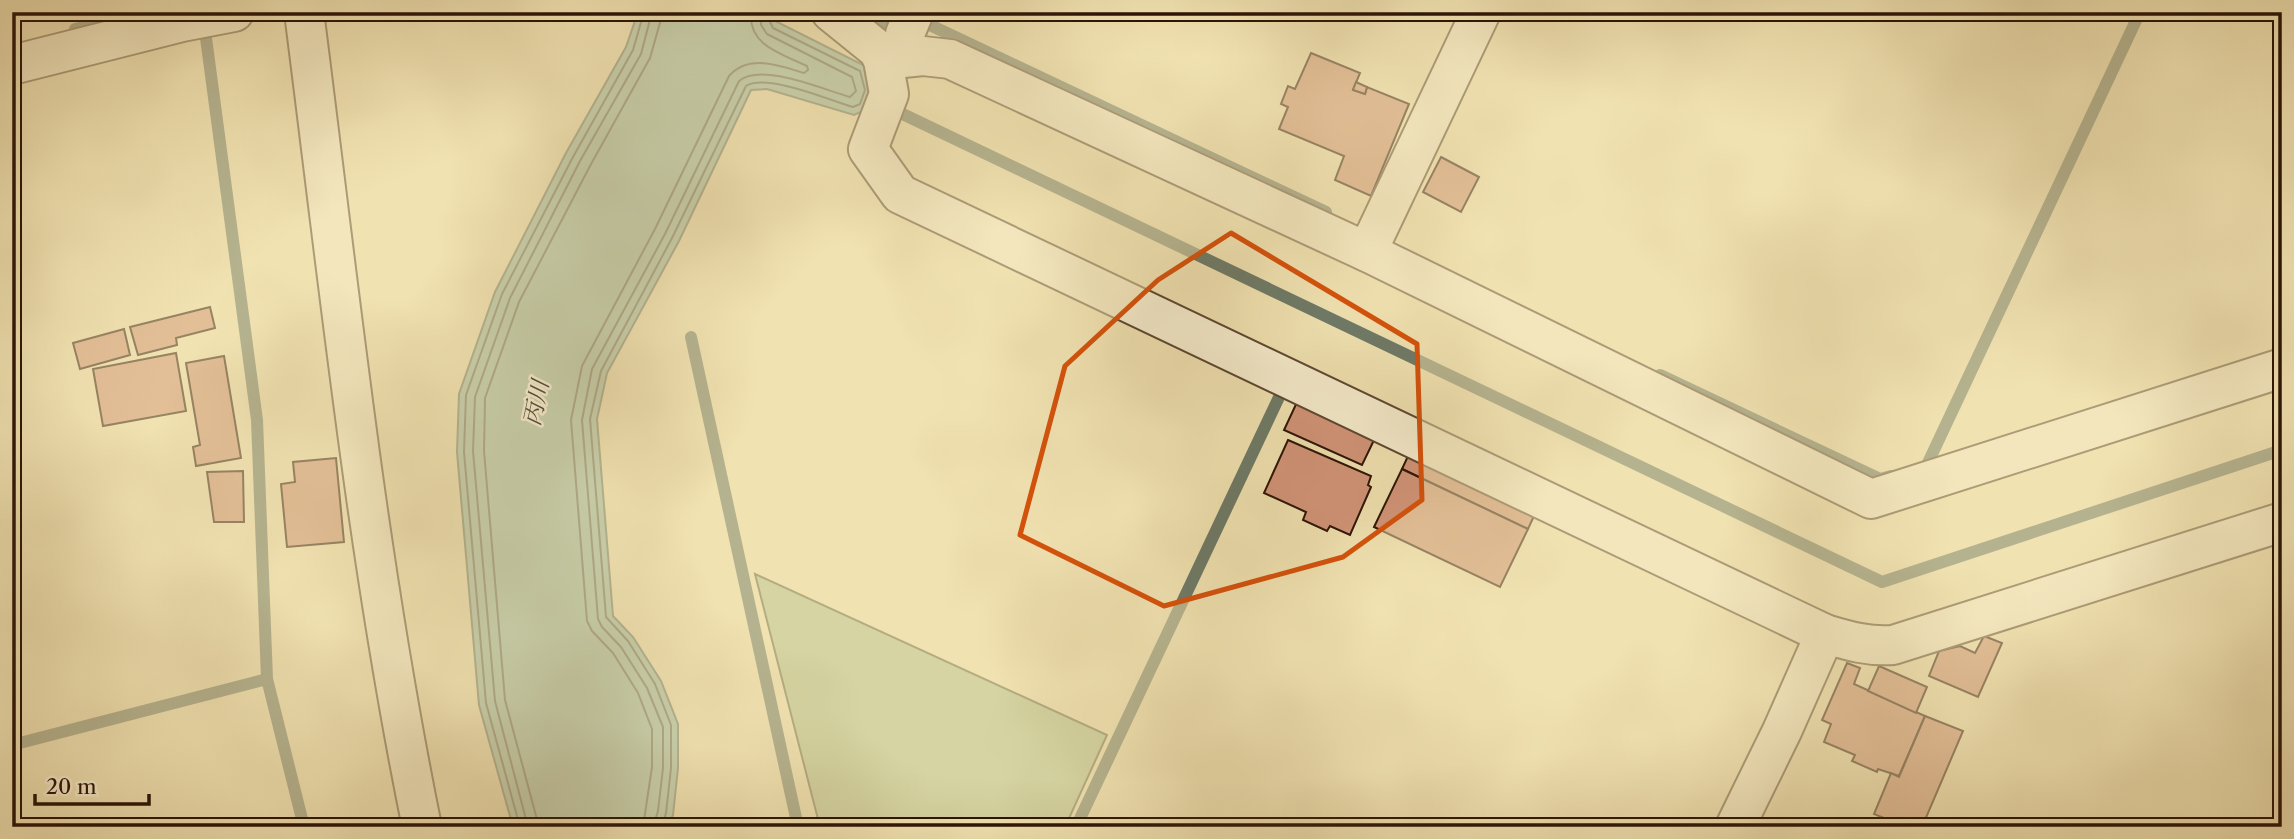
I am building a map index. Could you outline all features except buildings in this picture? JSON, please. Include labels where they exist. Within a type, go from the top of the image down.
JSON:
[{"type":"street","points":[[304,12],[351,394],[397,706],[422,827]]},
{"type":"street","points":[[831,12],[890,59],[923,55],[950,59],[1373,240],[1871,499],[2282,368]]},
{"type":"street","points":[[1373,240],[1480,12]]},
{"type":"street","points":[[12,65],[213,17]]},
{"type":"street","points":[[890,59],[868,149],[900,194],[1825,634],[1856,643],[1893,645],[2282,522]]},
{"type":"street","points":[[1735,827],[1825,634]]},
{"type":"highlighted area","points":[[1231,233],[1417,344],[1422,500],[1343,557],[1164,606],[1020,535],[1065,366],[1158,280]]},
{"type":"shaded area","points":[[755,574],[1107,735],[1065,827],[820,827]]},
{"type":"water","name":"丙川","points":[[638,12],[777,12],[777,22],[867,67],[873,91],[865,110],[854,115],[767,89],[751,90],[679,241],[607,373],[597,419],[613,616],[633,637],[661,681],[678,724],[678,768],[673,815],[668,827],[513,827],[479,705],[457,452],[459,394],[495,292],[566,153],[626,47]]},
{"type":"waterway","points":[[75,29],[143,12]]},
{"type":"waterway","points":[[873,42],[890,12]]},
{"type":"waterway","points":[[1926,467],[2140,12]]},
{"type":"waterway","points":[[915,18],[1326,212]]},
{"type":"waterway","points":[[204,23],[257,420],[267,679],[304,827]]},
{"type":"waterway","points":[[888,107],[1882,582],[2282,450]]},
{"type":"waterway","points":[[691,337],[798,827]]},
{"type":"waterway","points":[[1660,375],[1880,479],[1891,476]]},
{"type":"waterway","points":[[1076,827],[1280,395]]},
{"type":"waterway","points":[[12,745],[267,679]]}]
